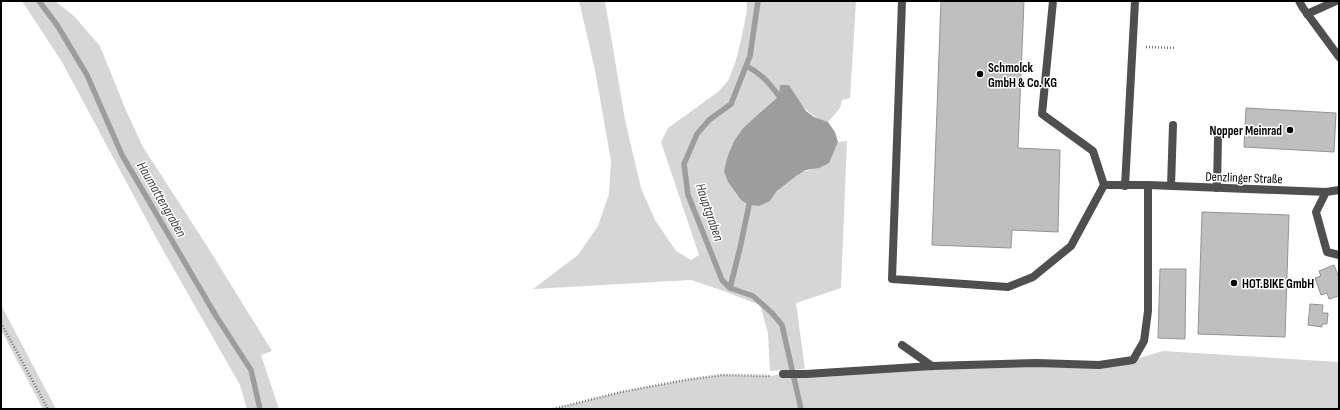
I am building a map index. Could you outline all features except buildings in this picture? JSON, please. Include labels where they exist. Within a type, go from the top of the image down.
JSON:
[{"type":"street","points":[[902,1],[892,278],[1008,287],[1033,277],[1071,246],[1104,185],[1093,151],[1042,114],[1053,1]]},
{"type":"street","points":[[1125,186],[1135,1]]},
{"type":"street","points":[[1299,1],[1307,14],[1338,54]]},
{"type":"street","points":[[1307,14],[1336,1]]},
{"type":"street","points":[[1171,186],[1173,125]]},
{"type":"street","points":[[1217,188],[1218,138]]},
{"type":"street","name":"Denzlinger Straße","points":[[1104,185],[1148,185],[1326,192],[1339,190]]},
{"type":"street","points":[[783,374],[806,374],[932,366],[1037,363],[1099,365],[1133,360],[1144,341],[1148,310],[1148,185]]},
{"type":"street","points":[[1326,192],[1316,212],[1327,252],[1339,255]]},
{"type":"street","points":[[902,345],[932,366]]},
{"type":"path","points":[[1146,47],[1176,48]]},
{"type":"path","points":[[1,323],[48,409]]},
{"type":"path","points":[[553,409],[621,392],[685,380],[722,375],[770,376],[783,374]]},
{"type":"shaded area","points":[[22,1],[55,1],[74,16],[100,46],[125,108],[143,147],[272,351],[261,355],[279,409],[247,409],[240,385],[159,243],[62,62]]},
{"type":"shaded area","points":[[579,1],[605,1],[625,120],[641,188],[655,220],[676,251],[691,260],[699,255],[661,142],[668,128],[718,92],[728,81],[735,63],[741,40],[747,11],[747,1],[856,1],[850,98],[842,100],[840,108],[828,122],[821,120],[810,113],[800,103],[789,85],[769,106],[743,128],[734,141],[728,155],[728,182],[741,200],[770,201],[789,180],[802,172],[817,168],[824,164],[833,153],[838,142],[847,141],[841,288],[796,303],[805,369],[770,371],[768,333],[760,305],[691,280],[533,289],[578,255],[598,226],[609,194],[611,161],[595,70]]},
{"type":"shaded area","points":[[780,85],[789,85],[806,111],[814,117],[828,122],[835,132],[838,142],[829,163],[819,168],[806,170],[796,176],[777,191],[770,201],[759,206],[749,205],[741,200],[728,182],[724,171],[728,155],[734,141],[743,128],[779,96]]},
{"type":"shaded area","points":[[1,305],[56,409],[43,409],[1,330]]},
{"type":"shaded area","points":[[1163,351],[1339,362],[1339,409],[553,409],[621,392],[685,380],[722,375],[770,376],[783,374],[1133,360]]},
{"type":"waterway","name":"Haumattengraben","points":[[39,1],[57,25],[87,75],[122,155],[216,316],[251,370],[260,409]]},
{"type":"waterway","name":"Hauptgraben","points":[[758,1],[750,56],[731,104],[709,120],[697,134],[684,164],[688,195],[722,280],[730,288],[753,296],[772,313],[782,325],[801,409]]},
{"type":"waterway","points":[[746,66],[761,75],[779,96]]},
{"type":"waterway","points":[[730,288],[749,205]]},
{"type":"place","name":"Schmolck GmbH & Co. KG","points":[[980,74]]},
{"type":"place","name":"Nopper Meinrad","points":[[1290,130]]},
{"type":"place","name":"HOT.BIKE GmbH","points":[[1234,283]]}]
